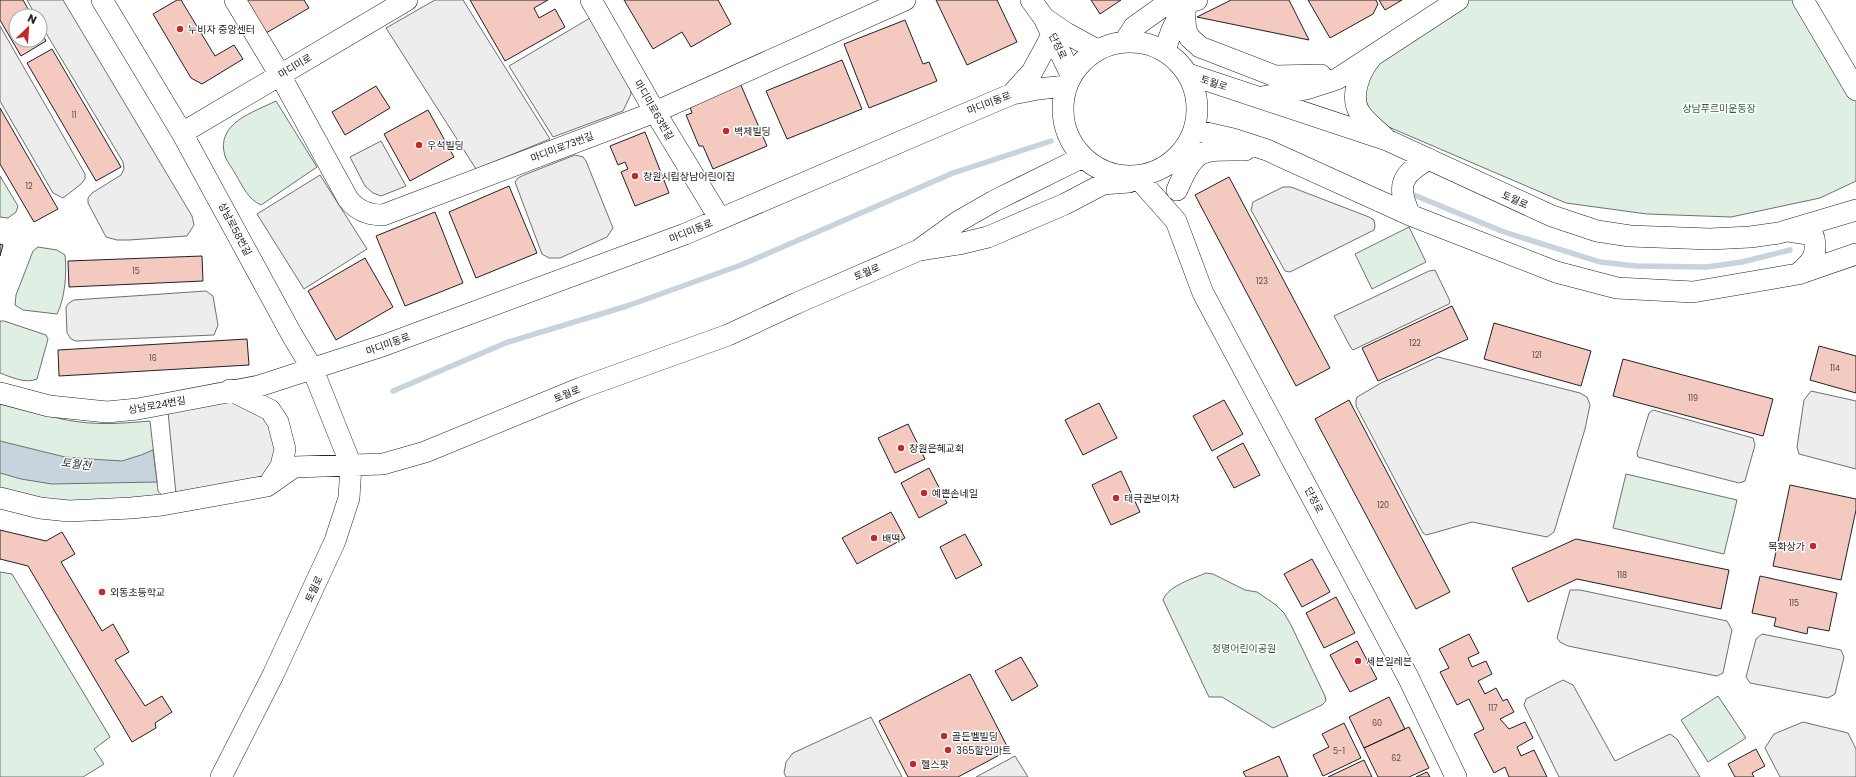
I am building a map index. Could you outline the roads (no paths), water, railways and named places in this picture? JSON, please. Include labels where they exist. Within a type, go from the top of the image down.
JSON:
[{"type":"street","name":"상남로58번길","points":[[102,0],[182,133],[292,335],[313,370],[351,465]]},
{"type":"street","name":"마디미로73번길","points":[[235,0],[280,75],[348,199],[353,206],[376,215],[390,214],[655,112],[905,0]]},
{"type":"street","name":"마디미로63번길","points":[[591,0],[655,112],[720,219]]},
{"type":"street","name":"단정로","points":[[1031,0],[1048,26],[1069,81]]},
{"type":"street","points":[[1259,98],[1306,89],[1337,79],[1458,0]]},
{"type":"street","points":[[1803,0],[1856,90]]},
{"type":"street","name":"마디미로","points":[[182,133],[404,1]]},
{"type":"street","points":[[1125,42],[1134,27],[1162,8],[1179,2],[1191,4]]},
{"type":"street","points":[[1191,4],[1186,31],[1190,38],[1200,47],[1260,72],[1275,76],[1310,77],[1363,63]]},
{"type":"street","points":[[1165,51],[1171,30],[1178,17],[1191,4]]},
{"type":"street","name":"단정로","points":[[1048,26],[1066,33],[1097,50]]},
{"type":"street","points":[[1012,94],[1032,72],[1048,26]]},
{"type":"street","points":[[919,250],[960,244],[988,237],[1065,204],[1103,184],[1139,179],[1157,171],[1175,159],[1187,146],[1194,130],[1197,116],[1198,102],[1188,74],[1178,61],[1165,51],[1152,45],[1139,42],[1111,44],[1097,50],[1083,61],[1069,81],[1062,105],[1064,124],[1071,142],[1083,157],[1094,166],[1108,172],[1139,179]]},
{"type":"street","points":[[1363,63],[1365,66],[1358,83],[1356,98],[1359,112],[1387,140]]},
{"type":"street","name":"토월로","points":[[1188,74],[1387,140],[1552,216],[1597,230],[1630,236],[1710,239],[1750,238],[1788,231],[1856,210]]},
{"type":"street","name":"마디미동로","points":[[313,370],[400,340],[685,234],[1012,94],[1069,81]]},
{"type":"street","points":[[1194,130],[1234,139],[1268,150],[1410,215],[1556,272],[1617,288],[1693,292],[1798,274],[1856,254]]},
{"type":"street","points":[[1177,190],[1188,166],[1202,152],[1217,150],[1268,150]]},
{"type":"street","name":"토월로","points":[[221,777],[273,675],[335,541],[349,498],[351,465],[383,464],[425,452],[581,388],[728,335],[796,303],[919,250],[959,220],[1083,157]]},
{"type":"street","name":"단정로","points":[[1175,159],[1177,190],[1176,221]]},
{"type":"street","points":[[1410,215],[1402,193],[1404,181],[1409,172],[1429,160]]},
{"type":"street","name":"단정로","points":[[1139,179],[1176,221],[1203,293],[1408,677],[1456,777]]},
{"type":"street","points":[[1788,231],[1808,234],[1814,238],[1816,248],[1814,257],[1798,274]]},
{"type":"street","name":"상남로24번길","points":[[0,393],[48,406],[107,412],[138,409],[230,390],[258,386],[313,370]]},
{"type":"street","points":[[230,390],[270,410],[278,422],[285,449],[281,466],[267,486]]},
{"type":"street","points":[[0,498],[40,508],[69,511],[131,508],[162,505],[267,486],[294,467],[351,465]]},
{"type":"water","name":"토월천","points":[[0,441],[65,457],[122,461],[153,450],[157,482],[52,484],[21,479],[0,473]]},
{"type":"waterway","points":[[393,391],[508,342],[627,306],[741,265],[953,173],[1051,141]]},
{"type":"waterway","points":[[1409,193],[1504,232],[1600,262],[1636,266],[1707,267],[1742,262],[1790,250]]},
{"type":"place","name":"누비자 중앙센터","points":[[180,29]]},
{"type":"place","name":"백제빌딩","points":[[726,131]]},
{"type":"place","name":"우석빌딩","points":[[419,145]]},
{"type":"place","name":"창원시립상남어린이집","points":[[635,176]]},
{"type":"place","name":"창원은혜교회","points":[[901,448]]},
{"type":"place","name":"예쁜손네일","points":[[924,493]]},
{"type":"place","name":"태극권보이차","points":[[1116,498]]},
{"type":"place","name":"배떡","points":[[874,538]]},
{"type":"place","name":"목화상가","points":[[1813,546]]},
{"type":"place","name":"외동초등학교","points":[[102,592]]},
{"type":"place","name":"세븐일레븐","points":[[1358,661]]},
{"type":"place","name":"골든벨빌딩","points":[[944,736]]},
{"type":"place","name":"365할인마트","points":[[948,750]]},
{"type":"place","name":"헬스팟","points":[[913,764]]},
{"type":"park label","name":"상남푸르미운동장","points":[[1719,108]]},
{"type":"park label","name":"청명어린이공원","points":[[1244,648]]}]
